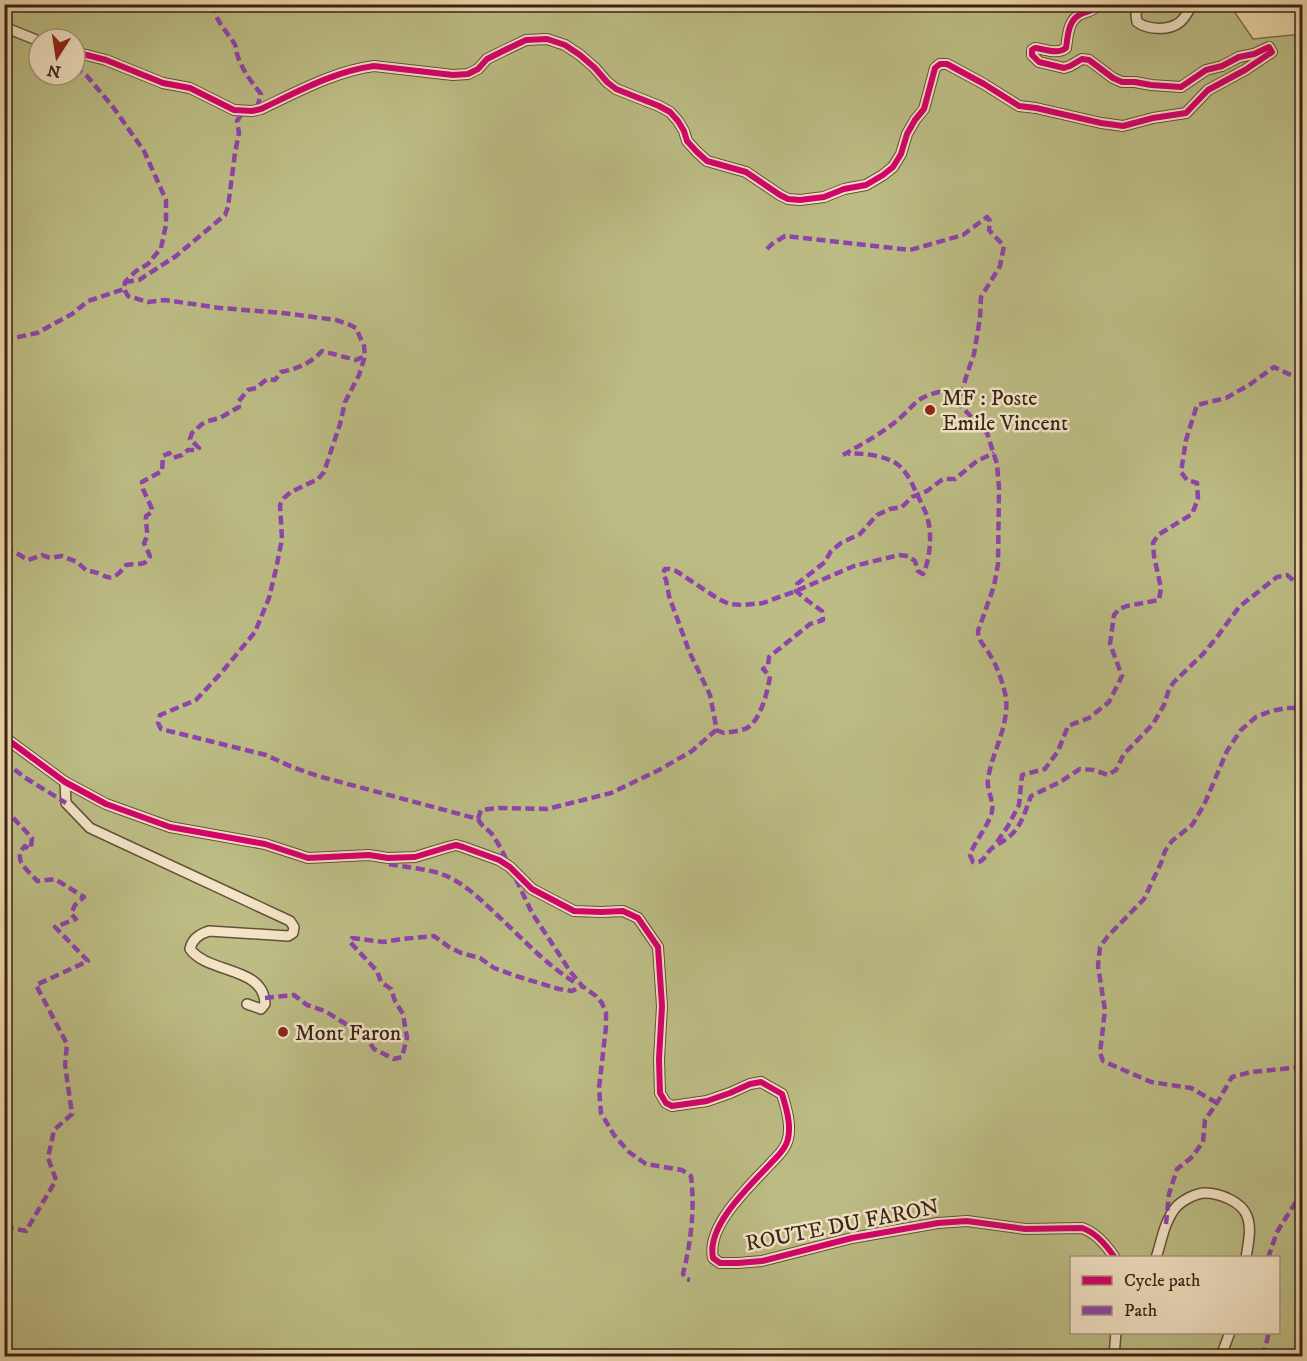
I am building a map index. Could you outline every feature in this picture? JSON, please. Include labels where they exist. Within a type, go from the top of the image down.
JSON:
[{"type":"street","points":[[87,55],[106,60],[163,83],[190,88],[234,110],[252,111],[340,74],[363,68],[374,66],[453,75],[468,74],[478,69],[487,59],[526,40],[547,39],[565,45],[580,55],[616,89],[670,112],[684,131],[687,141],[707,161],[746,172],[780,195],[788,199],[800,200],[824,197],[844,189],[866,185],[893,167],[901,154],[907,134],[924,109],[933,74],[940,64],[947,64],[1019,106],[1123,126],[1186,113],[1208,90],[1272,52],[1269,47],[1254,54],[1239,57],[1222,66],[1206,70],[1181,87],[1122,82],[1085,59],[1064,68],[1039,63],[1035,59],[1032,55],[1032,50],[1035,48],[1053,51],[1062,51],[1066,48],[1072,22],[1078,15],[1093,11],[1098,4]]},
{"type":"street","points":[[1138,4],[1137,22],[1147,27],[1158,28],[1172,26],[1179,22],[1192,4]]},
{"type":"street","points":[[4,27],[27,36]]},
{"type":"street","name":"ROUTE DU FARON","points":[[4,736],[65,782],[106,804],[170,826],[265,844],[308,858],[369,855],[388,858],[415,857],[456,845],[499,860],[510,867],[532,889],[574,911],[623,911],[638,918],[658,947],[662,1005],[660,1093],[666,1103],[672,1106],[707,1101],[761,1082],[782,1094],[787,1109],[789,1129],[785,1147],[733,1205],[719,1226],[712,1253],[720,1263],[762,1261],[852,1238],[938,1223],[967,1221],[1025,1229],[1082,1228],[1097,1237],[1113,1256]]},
{"type":"street","points":[[65,782],[66,803],[90,828],[290,921],[294,927],[293,933],[288,936],[209,931],[191,942],[190,949],[195,955],[248,976],[256,982],[265,998],[265,1004],[261,1009],[247,1004]]},
{"type":"street","points":[[1156,1256],[1166,1224],[1177,1206],[1192,1196],[1204,1192],[1226,1197],[1247,1213],[1250,1226],[1246,1256]]},
{"type":"street","points":[[1114,1352],[1118,1334]]},
{"type":"street","points":[[1221,1356],[1229,1334]]},
{"type":"green space","points":[[1229,4],[1253,39],[1302,34],[1302,1356],[5,1356],[5,5]]},
{"type":"marked path","points":[[125,282],[139,280],[176,256],[225,215],[228,207],[239,133],[237,121],[242,113],[256,108],[261,94],[242,67],[235,45],[218,20],[214,4]]},
{"type":"marked path","points":[[87,76],[113,107],[144,151],[166,200],[166,225],[161,248],[148,264],[136,271],[125,282],[124,289],[128,296],[148,302],[165,300],[336,320],[356,328],[364,346],[365,356],[359,375],[345,402],[324,472],[318,479],[291,492],[280,505],[282,539],[269,598],[255,632],[196,700],[160,715],[158,723],[161,729],[266,755],[318,776],[478,819]]},
{"type":"marked path","points":[[767,249],[785,236],[910,250],[963,235],[987,217],[990,221],[989,230],[1004,246],[1000,266],[981,297],[974,354],[959,405]]},
{"type":"marked path","points":[[4,340],[37,333],[72,314],[88,301],[124,289]]},
{"type":"marked path","points":[[4,552],[13,552],[28,560],[42,555],[50,558],[62,556],[77,562],[87,571],[107,577],[115,576],[126,565],[146,562],[150,556],[144,543],[147,532],[146,516],[152,512],[152,509],[142,482],[162,471],[163,456],[169,453],[173,458],[188,450],[196,450],[199,448],[190,439],[192,433],[202,424],[220,418],[239,407],[238,402],[248,390],[256,388],[267,379],[275,380],[281,372],[303,365],[322,351],[356,360],[365,356]]},
{"type":"marked path","points":[[997,842],[1019,805],[1022,775],[1045,769],[1058,751],[1068,726],[1089,718],[1109,702],[1122,676],[1110,644],[1114,615],[1119,609],[1127,606],[1159,600],[1161,588],[1153,543],[1158,535],[1192,514],[1198,499],[1197,483],[1187,480],[1181,472],[1186,440],[1197,405],[1226,398],[1274,367],[1295,377],[1302,375]]},
{"type":"marked path","points":[[843,455],[887,429],[921,399],[939,392],[954,399],[987,433],[997,464],[998,564],[994,586],[978,635],[993,659],[1000,676],[1006,698],[1006,709],[1003,729],[988,779],[992,810],[970,855],[973,862],[982,861],[991,849],[1015,831],[1031,796],[1080,769],[1094,770],[1108,775],[1116,770],[1124,754],[1153,724],[1174,682],[1203,654],[1239,607],[1277,577],[1287,575],[1302,587]]},
{"type":"marked path","points":[[716,730],[724,733],[747,728],[752,724],[760,712],[768,689],[770,676],[763,669],[768,666],[769,657],[810,624],[823,620],[822,611],[796,591],[797,584],[825,562],[831,551],[841,543],[860,534],[877,515],[902,507],[912,497],[927,491],[943,479],[955,479],[977,461],[994,453]]},
{"type":"marked path","points":[[478,819],[481,810],[547,809],[611,793],[692,751],[716,730],[710,695],[689,651],[669,596],[663,573],[665,569],[676,571],[729,604],[743,605],[763,603],[854,566],[899,555],[908,556],[915,561],[918,571],[923,574],[929,555],[929,526],[925,510],[909,478],[901,467],[887,459],[866,454],[848,454]]},
{"type":"marked path","points":[[1217,1103],[1191,1088],[1151,1082],[1103,1061],[1100,1053],[1105,1010],[1098,966],[1100,947],[1144,899],[1165,851],[1172,841],[1192,825],[1204,805],[1227,751],[1241,730],[1256,717],[1271,711],[1302,708]]},
{"type":"marked path","points":[[4,761],[24,777],[66,803]]},
{"type":"marked path","points":[[4,808],[32,838],[31,847],[29,849],[25,846],[20,856],[26,869],[37,881],[55,879],[84,897],[75,905],[71,914],[76,919],[55,927],[88,961],[36,985],[67,1044],[65,1065],[72,1114],[54,1130],[48,1158],[56,1180],[26,1231],[11,1228],[4,1232]]},
{"type":"marked path","points":[[478,819],[494,836],[508,863]]},
{"type":"marked path","points":[[389,864],[438,873],[458,882],[478,897],[544,960],[576,983]]},
{"type":"marked path","points":[[516,879],[532,913],[570,971],[582,986],[596,996],[606,1013],[599,1088],[601,1113],[614,1135],[629,1152],[646,1164],[682,1170],[691,1176],[692,1225],[683,1274],[686,1279],[690,1280]]},
{"type":"marked path","points":[[265,998],[294,995],[307,1005],[325,1011],[365,1036],[374,1049],[394,1059],[402,1057],[407,1038],[403,1014],[391,989],[381,982],[377,971],[350,942],[352,938],[384,942],[434,936],[461,953],[480,958],[494,968],[516,976],[572,991],[582,986]]},
{"type":"marked path","points":[[1166,1224],[1169,1194],[1177,1169],[1191,1158],[1203,1142],[1205,1120],[1232,1077],[1251,1072],[1302,1067]]},
{"type":"marked path","points":[[1269,1256],[1277,1232],[1302,1192]]},
{"type":"marked path","points":[[1262,1356],[1269,1334]]},
{"type":"cycle path","points":[[87,55],[106,60],[163,83],[190,88],[234,110],[252,111],[345,72],[374,66],[453,75],[468,74],[478,69],[487,59],[526,40],[547,39],[565,45],[580,55],[616,89],[670,112],[684,131],[687,141],[707,161],[746,172],[780,195],[788,199],[800,200],[824,197],[844,189],[866,185],[893,167],[901,154],[907,134],[924,109],[935,68],[940,64],[947,64],[1019,106],[1123,126],[1186,113],[1208,90],[1272,52],[1269,47],[1254,54],[1239,57],[1222,66],[1206,70],[1181,87],[1122,82],[1089,60],[1082,59],[1064,68],[1039,62],[1032,55],[1032,50],[1035,48],[1055,51],[1066,48],[1069,28],[1073,20],[1098,4]]},
{"type":"cycle path","points":[[4,737],[65,782],[106,804],[170,827],[265,844],[308,858],[369,855],[388,858],[415,857],[456,845],[499,860],[510,867],[532,889],[574,911],[623,911],[638,918],[658,947],[662,1006],[660,1093],[666,1103],[672,1106],[707,1101],[761,1082],[782,1094],[786,1107],[789,1135],[784,1148],[732,1206],[716,1232],[713,1258],[720,1263],[762,1261],[852,1238],[938,1223],[967,1221],[1025,1229],[1082,1228],[1100,1240],[1113,1256]]},
{"type":"place","name":"MF : Poste Emile Vincent","points":[[930,410]]},
{"type":"place","name":"Mont Faron","points":[[283,1032]]}]
